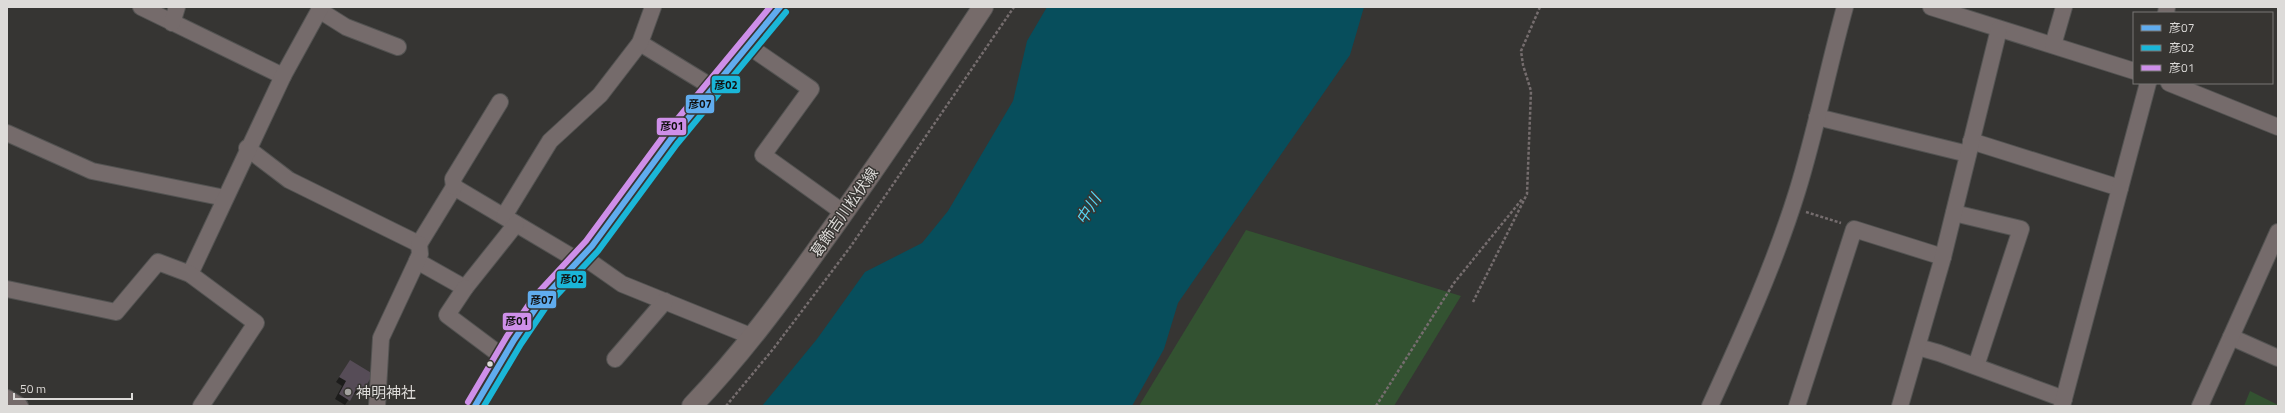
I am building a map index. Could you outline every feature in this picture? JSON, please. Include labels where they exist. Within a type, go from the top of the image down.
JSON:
[{"type":"main road","name":"葛飾吉川松伏線","points":[[692,406],[753,337],[844,213],[983,7]]},
{"type":"street","points":[[141,7],[282,76]]},
{"type":"street","points":[[172,23],[176,7]]},
{"type":"street","points":[[503,357],[447,315],[510,220],[550,141],[600,95],[640,44],[653,7]]},
{"type":"street","points":[[475,406],[503,357],[541,301],[592,246],[671,139],[712,87],[780,7]]},
{"type":"street","points":[[1710,406],[1767,278],[1792,208],[1845,7]]},
{"type":"street","points":[[1931,7],[2133,71]]},
{"type":"street","points":[[2054,45],[2064,7]]},
{"type":"street","points":[[190,274],[247,148],[282,76],[320,8],[346,27],[398,47]]},
{"type":"street","points":[[1900,406],[1918,348],[1943,257],[1999,29]]},
{"type":"street","points":[[640,44],[712,87]]},
{"type":"street","points":[[747,45],[811,89],[763,155],[844,213]]},
{"type":"street","points":[[1918,348],[1976,366],[2063,402],[2148,84]]},
{"type":"street","points":[[2171,84],[2278,127]]},
{"type":"street","points":[[378,406],[378,339],[419,244],[454,187],[453,179],[500,102]]},
{"type":"street","points":[[1817,117],[1970,148],[2120,188]]},
{"type":"street","points":[[7,133],[92,170],[225,198]]},
{"type":"street","points":[[247,148],[289,180],[419,244]]},
{"type":"street","points":[[454,187],[510,220],[580,258],[622,284],[753,337]]},
{"type":"street","points":[[1954,213],[2021,229],[1976,366]]},
{"type":"street","points":[[1797,406],[1854,229],[1943,257]]},
{"type":"street","points":[[2200,406],[2231,337],[2274,254],[2278,232]]},
{"type":"street","points":[[378,339],[418,261],[420,254],[419,244]]},
{"type":"street","points":[[418,261],[465,288]]},
{"type":"street","points":[[7,289],[116,312],[158,262],[190,274],[256,323],[201,406]]},
{"type":"street","points":[[615,359],[665,301]]},
{"type":"street","points":[[2231,337],[2278,358]]},
{"type":"street","points":[[7,398],[20,406]]},
{"type":"path","points":[[726,406],[774,348],[851,246],[1014,7]]},
{"type":"path","points":[[1473,302],[1527,194],[1531,91],[1523,65],[1521,51],[1540,7]]},
{"type":"path","points":[[1376,406],[1454,283],[1527,194]]},
{"type":"path","points":[[1792,208],[1854,229]]},
{"type":"green space","points":[[1246,230],[1461,296],[1394,406],[1139,406]]},
{"type":"green space","points":[[2250,391],[2278,405],[2278,406],[2244,406]]},
{"type":"water","name":"中川","points":[[1047,7],[1364,7],[1350,55],[1178,303],[1164,349],[1132,406],[762,406],[817,339],[865,272],[922,243],[948,211],[1013,101],[1027,41]]},
{"type":"building","points":[[350,360],[373,374],[363,391],[357,388],[350,401],[339,394],[346,381],[339,377]]},
{"type":"transit line","name":"彦01","points":[[468,402],[507,336],[534,297],[586,241],[665,134],[770,7]]},
{"type":"transit line","name":"彦07","points":[[475,406],[514,340],[540,302],[592,246],[671,139],[780,7]]},
{"type":"transit line","name":"彦02","points":[[484,406],[521,344],[546,307],[598,251],[677,144],[786,12]]},
{"type":"place","name":"神明神社","points":[[348,392]]}]
